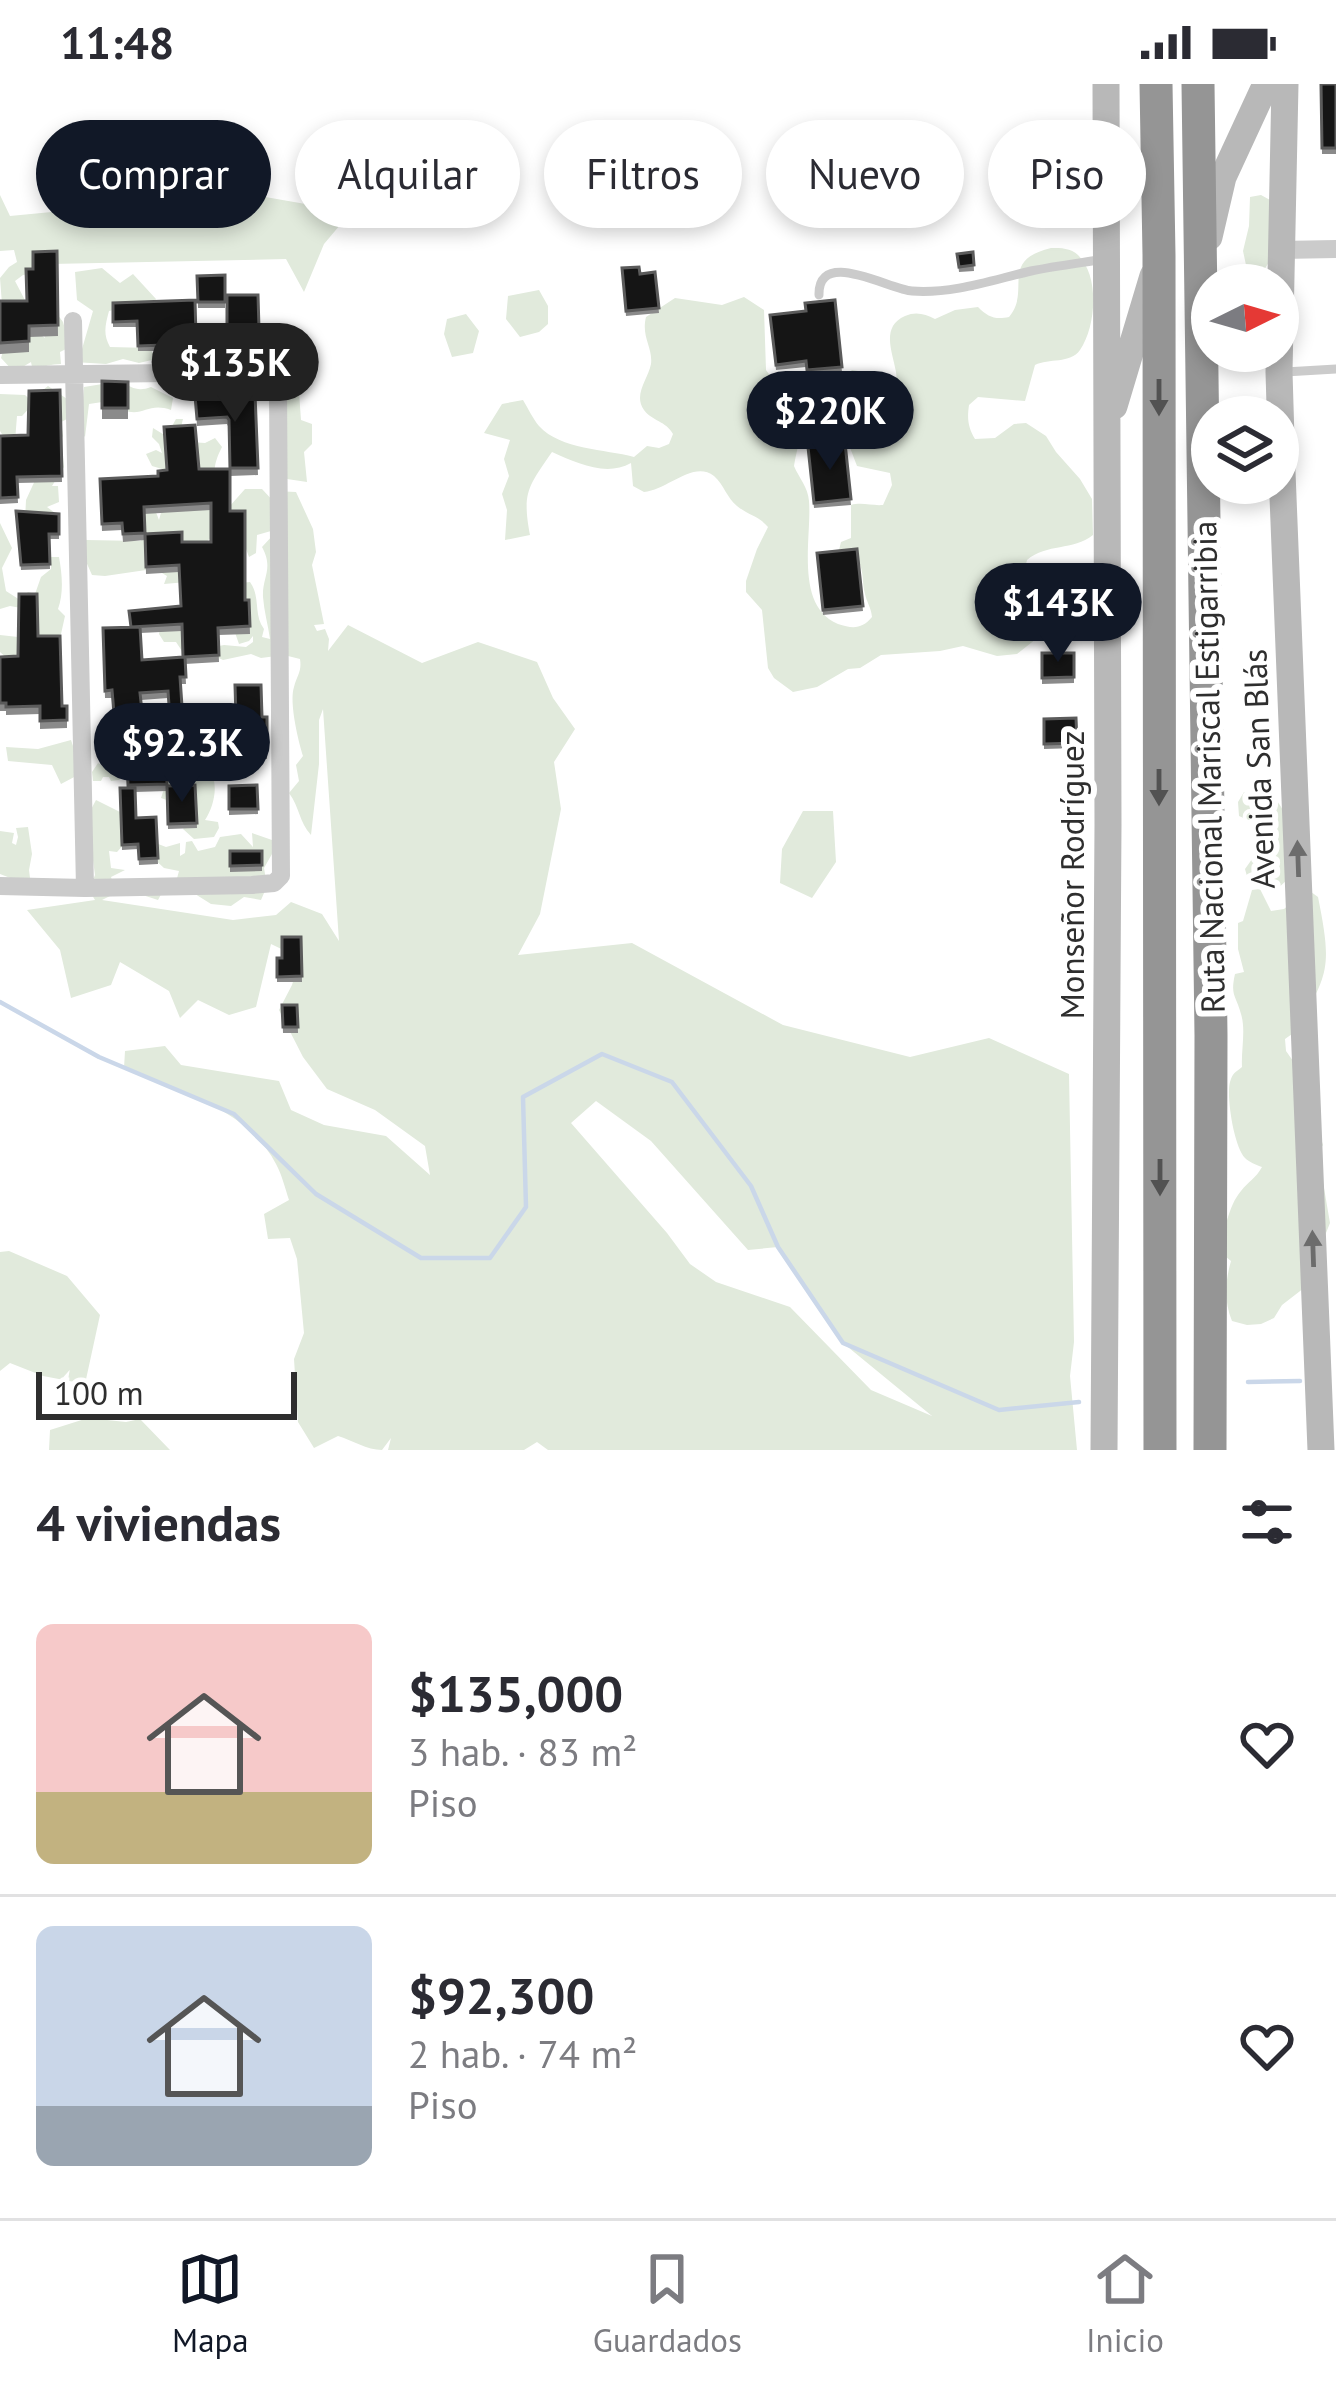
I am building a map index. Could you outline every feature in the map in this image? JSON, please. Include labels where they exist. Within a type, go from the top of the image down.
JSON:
[{"type":"highway","name":"Ruta Nacional Mariscal Estigarribia","points":[[1156,84],[1160,1450]]},
{"type":"highway","name":"Ruta Nacional Mariscal Estigarribia","points":[[1198,84],[1202,264]]},
{"type":"highway","name":"Ruta Nacional Mariscal Estigarribia","points":[[1203,372],[1211,1035],[1210,1450]]},
{"type":"street","name":"Monseñor Rodríguez","points":[[1104,1450],[1106,84]]},
{"type":"street","points":[[1204,264],[1223,177],[1266,84]]},
{"type":"street","name":"Avenida San Blás","points":[[1281,264],[1285,84]]},
{"type":"street","points":[[1281,250],[1336,249]]},
{"type":"street","points":[[1106,432],[1160,255]]},
{"type":"street","points":[[73,321],[85,888]]},
{"type":"street","points":[[0,375],[257,372],[271,376],[278,386],[280,879],[252,885],[0,886]]},
{"type":"street","name":"Avenida San Blás","points":[[1279,372],[1321,1450]]},
{"type":"lane","points":[[819,295],[823,277],[837,273],[920,292],[1105,259]]},
{"type":"lane","points":[[1299,371],[1336,369]]},
{"type":"shaded area","points":[[0,195],[10,216],[36,214],[36,228],[271,228],[271,198],[295,202],[295,228],[338,228],[324,244],[304,292],[286,259],[51,264],[58,284],[52,292],[31,274],[23,275],[15,281],[35,331],[45,338],[52,307],[63,322],[70,347],[60,352],[61,364],[32,367],[31,362],[14,372],[1,358],[5,344],[0,278],[17,262],[14,250],[0,251]]},
{"type":"shaded area","points":[[1261,195],[1270,200],[1268,264],[1246,264],[1250,197]]},
{"type":"shaded area","points":[[1051,248],[1075,253],[1090,275],[1092,315],[1080,350],[1071,357],[1035,365],[1025,401],[978,397],[968,410],[975,439],[995,438],[1014,424],[1026,423],[1046,436],[1092,499],[1093,535],[1027,560],[1024,572],[1039,604],[1040,628],[1036,639],[1017,654],[997,656],[963,646],[881,655],[817,687],[793,692],[768,668],[762,610],[746,592],[768,527],[737,506],[706,472],[644,492],[633,486],[631,463],[602,469],[552,452],[529,490],[530,535],[505,540],[507,510],[502,494],[509,476],[504,459],[510,440],[484,433],[502,404],[523,400],[548,434],[584,448],[634,457],[647,446],[669,444],[673,434],[641,404],[651,364],[646,317],[675,298],[722,305],[744,297],[764,310],[766,370],[787,391],[801,419],[794,466],[808,496],[808,569],[815,602],[838,624],[865,624],[872,617],[861,566],[838,554],[841,542],[851,538],[851,505],[883,505],[892,485],[890,473],[857,466],[849,445],[831,429],[828,409],[836,388],[852,370],[868,375],[886,396],[897,393],[890,334],[897,321],[913,314],[935,319],[978,307],[992,317],[1009,317],[1018,297],[1020,268],[1025,260]]},
{"type":"shaded area","points":[[102,268],[120,283],[133,274],[156,299],[149,308],[109,311],[105,330],[110,347],[150,348],[156,359],[74,362],[93,311],[77,300],[75,272]]},
{"type":"shaded area","points":[[539,290],[548,306],[548,324],[520,337],[506,319],[508,296]]},
{"type":"shaded area","points":[[466,314],[479,331],[473,353],[452,357],[444,334],[447,319]]},
{"type":"shaded area","points":[[121,381],[135,388],[151,387],[173,398],[171,410],[128,412],[109,401],[89,404],[85,437],[77,427],[84,387]]},
{"type":"shaded area","points":[[48,386],[67,399],[71,417],[61,422],[63,436],[58,446],[64,467],[52,486],[58,486],[59,502],[47,507],[55,513],[58,529],[25,520],[26,500],[37,476],[39,393]]},
{"type":"shaded area","points":[[284,392],[299,392],[301,420],[312,424],[312,444],[304,452],[307,482],[287,479]]},
{"type":"shaded area","points":[[0,394],[25,395],[34,403],[17,416],[15,441],[9,445],[0,431]]},
{"type":"shaded area","points":[[176,419],[183,419],[180,431],[190,442],[215,438],[222,447],[215,478],[229,507],[245,489],[262,489],[275,503],[271,531],[257,535],[256,553],[249,557],[245,546],[214,535],[205,543],[187,582],[164,584],[167,576],[155,569],[151,550],[146,570],[92,575],[84,557],[86,540],[141,541],[146,526],[141,516],[149,494],[159,520],[172,472],[152,466],[146,454],[162,453],[152,437],[153,428],[171,439]]},
{"type":"shaded area","points":[[274,491],[296,492],[313,529],[316,552],[312,565],[324,624],[314,625],[317,631],[325,629],[328,651],[348,625],[422,663],[478,642],[537,662],[553,698],[575,729],[554,762],[561,809],[540,914],[518,955],[632,943],[783,1025],[910,1057],[989,1038],[1069,1074],[1074,1342],[1070,1376],[1077,1450],[548,1450],[537,1442],[524,1450],[388,1450],[391,1438],[382,1450],[338,1436],[314,1448],[298,1422],[294,1359],[304,1333],[297,1259],[290,1238],[268,1239],[264,1214],[289,1200],[278,1168],[263,1145],[229,1115],[124,1068],[125,1051],[165,1046],[181,1065],[279,1081],[291,1110],[324,1125],[386,1136],[430,1175],[425,1146],[375,1110],[327,1089],[303,1057],[279,1010],[300,958],[271,944],[256,1007],[229,1015],[198,1000],[180,1018],[169,991],[120,962],[111,985],[71,998],[60,950],[27,910],[95,900],[89,890],[95,875],[87,817],[96,800],[134,819],[126,842],[117,852],[109,851],[111,868],[125,870],[112,880],[166,885],[158,900],[124,889],[102,900],[233,920],[276,915],[291,902],[322,914],[339,941],[323,709],[311,835],[289,793],[299,781],[296,765],[303,756],[293,702],[300,659],[251,654],[223,660],[182,651],[176,642],[164,642],[159,634],[163,612],[209,648],[246,647],[253,636],[239,644],[233,627],[240,583],[250,582],[264,629],[262,637],[270,639],[263,597],[267,561],[262,547],[274,534]],"holes":[[[596,1101],[651,1141],[748,1250],[778,1247],[843,1343],[932,1416],[871,1390],[790,1307],[716,1282],[690,1264],[571,1123]]]},
{"type":"shaded area","points":[[0,523],[12,548],[2,568],[6,591],[20,600],[28,592],[35,594],[41,577],[51,569],[51,557],[59,557],[58,609],[65,616],[61,634],[49,646],[10,661],[0,652],[0,635],[27,638],[21,608],[0,609]]},
{"type":"shaded area","points":[[180,703],[221,707],[213,723],[221,727],[221,742],[214,748],[207,742],[186,751],[188,759],[179,766],[180,790],[194,788],[188,773],[193,766],[202,762],[212,774],[214,798],[205,820],[218,822],[214,837],[194,839],[183,829],[191,819],[192,804],[161,798],[162,764],[176,763],[163,755],[159,745],[152,756],[159,760],[156,773],[143,770],[133,780],[126,773],[119,780],[103,777],[93,781],[98,763],[111,771],[125,767],[143,750],[140,736],[158,738],[159,718],[154,710]]},
{"type":"shaded area","points":[[71,740],[78,775],[61,784],[52,765],[8,761],[6,747],[38,749]]},
{"type":"shaded area","points":[[1262,791],[1280,806],[1288,828],[1288,879],[1274,892],[1248,880],[1245,869],[1262,845],[1266,817],[1248,820],[1239,816],[1238,802],[1244,792]]},
{"type":"shaded area","points":[[803,811],[833,811],[836,862],[812,898],[780,883],[782,849]]},
{"type":"shaded area","points":[[28,827],[31,886],[0,874],[0,831],[14,833],[12,843],[16,845],[16,828]]},
{"type":"shaded area","points":[[252,833],[272,840],[261,900],[244,897],[231,906],[211,904],[176,882],[179,871],[164,868],[152,857],[153,842],[166,847],[180,843],[180,856],[186,842],[192,841],[198,851],[215,847],[220,837],[241,834],[253,847]]},
{"type":"shaded area","points":[[1260,889],[1271,911],[1284,909],[1307,889],[1318,897],[1326,956],[1321,983],[1285,1039],[1323,1145],[1318,1153],[1330,1223],[1304,1288],[1274,1318],[1247,1325],[1232,1321],[1226,1291],[1231,1261],[1220,1252],[1233,1204],[1262,1167],[1241,1152],[1229,1098],[1231,1079],[1242,1067],[1242,1020],[1233,987],[1235,974],[1244,972],[1238,923],[1243,921],[1252,890]]},
{"type":"shaded area","points":[[9,1251],[67,1276],[100,1315],[85,1384],[43,1376],[10,1363],[0,1371],[0,1252]]},
{"type":"shaded area","points":[[88,1418],[140,1419],[170,1450],[49,1450],[50,1430]]},
{"type":"building","points":[[1321,84],[1336,84],[1336,148],[1322,148]]},
{"type":"building","points":[[57,251],[58,325],[29,326],[29,341],[0,343],[0,301],[27,301],[26,269],[33,269],[33,252]]},
{"type":"building","points":[[973,252],[974,265],[959,267],[957,254]]},
{"type":"building","points":[[639,267],[640,274],[655,272],[659,308],[626,311],[622,268]]},
{"type":"building","points":[[225,275],[225,302],[198,302],[197,276]]},
{"type":"building","points":[[227,295],[258,295],[259,329],[227,330]]},
{"type":"building","points":[[195,300],[196,338],[165,338],[165,345],[138,346],[137,321],[113,322],[113,303]]},
{"type":"building","points":[[835,300],[842,367],[807,370],[806,361],[776,365],[770,315],[806,311],[805,303]]},
{"type":"building","points":[[102,381],[128,382],[128,408],[102,408]]},
{"type":"building","points":[[60,390],[62,476],[17,477],[18,497],[0,498],[0,436],[28,435],[29,391]]},
{"type":"building","points":[[255,394],[258,468],[230,468],[229,420],[197,419],[195,396]]},
{"type":"building","points":[[195,425],[199,469],[230,469],[230,511],[245,511],[245,600],[249,600],[250,626],[218,628],[219,655],[185,657],[186,677],[180,677],[183,721],[197,720],[200,753],[166,757],[167,784],[128,785],[126,742],[106,741],[105,726],[115,725],[112,690],[105,691],[103,628],[140,627],[142,660],[183,657],[182,624],[131,627],[129,611],[181,606],[179,565],[146,567],[145,534],[182,532],[182,542],[211,542],[211,503],[144,507],[145,533],[123,534],[122,523],[102,524],[100,479],[158,476],[158,471],[167,470],[164,427]],"holes":[[[168,691],[170,719],[143,721],[140,693]]]},
{"type":"building","points":[[845,443],[851,499],[814,503],[808,447]]},
{"type":"building","points":[[16,511],[59,514],[59,534],[49,534],[50,564],[21,565]]},
{"type":"building","points":[[857,549],[863,606],[823,610],[817,553]]},
{"type":"building","points":[[1045,588],[1077,588],[1077,612],[1045,613]]},
{"type":"building","points":[[19,594],[37,594],[38,636],[60,636],[62,706],[67,706],[67,720],[40,721],[40,706],[0,703],[0,657],[18,656]]},
{"type":"building","points":[[1042,653],[1074,653],[1074,677],[1042,678]]},
{"type":"building","points":[[235,685],[261,685],[267,750],[228,750],[228,717],[236,717]]},
{"type":"building","points":[[1076,718],[1077,743],[1044,744],[1044,719]]},
{"type":"building","points":[[195,785],[197,823],[168,824],[167,786]]},
{"type":"building","points":[[257,785],[258,809],[229,809],[229,786]]},
{"type":"building","points":[[120,788],[135,788],[136,818],[156,817],[158,858],[139,859],[138,844],[122,845]]},
{"type":"building","points":[[230,851],[262,851],[262,865],[230,866]]},
{"type":"building","points":[[282,937],[301,937],[302,976],[277,977]]},
{"type":"building","points":[[282,1005],[297,1005],[298,1027],[283,1027]]},
{"type":"waterway","points":[[0,1002],[99,1057],[234,1114],[316,1194],[421,1258],[490,1258],[526,1207],[523,1097],[602,1054],[672,1082],[751,1186],[778,1247],[843,1343],[999,1410],[1079,1402]]},
{"type":"waterway","points":[[1248,1382],[1300,1381]]}]
